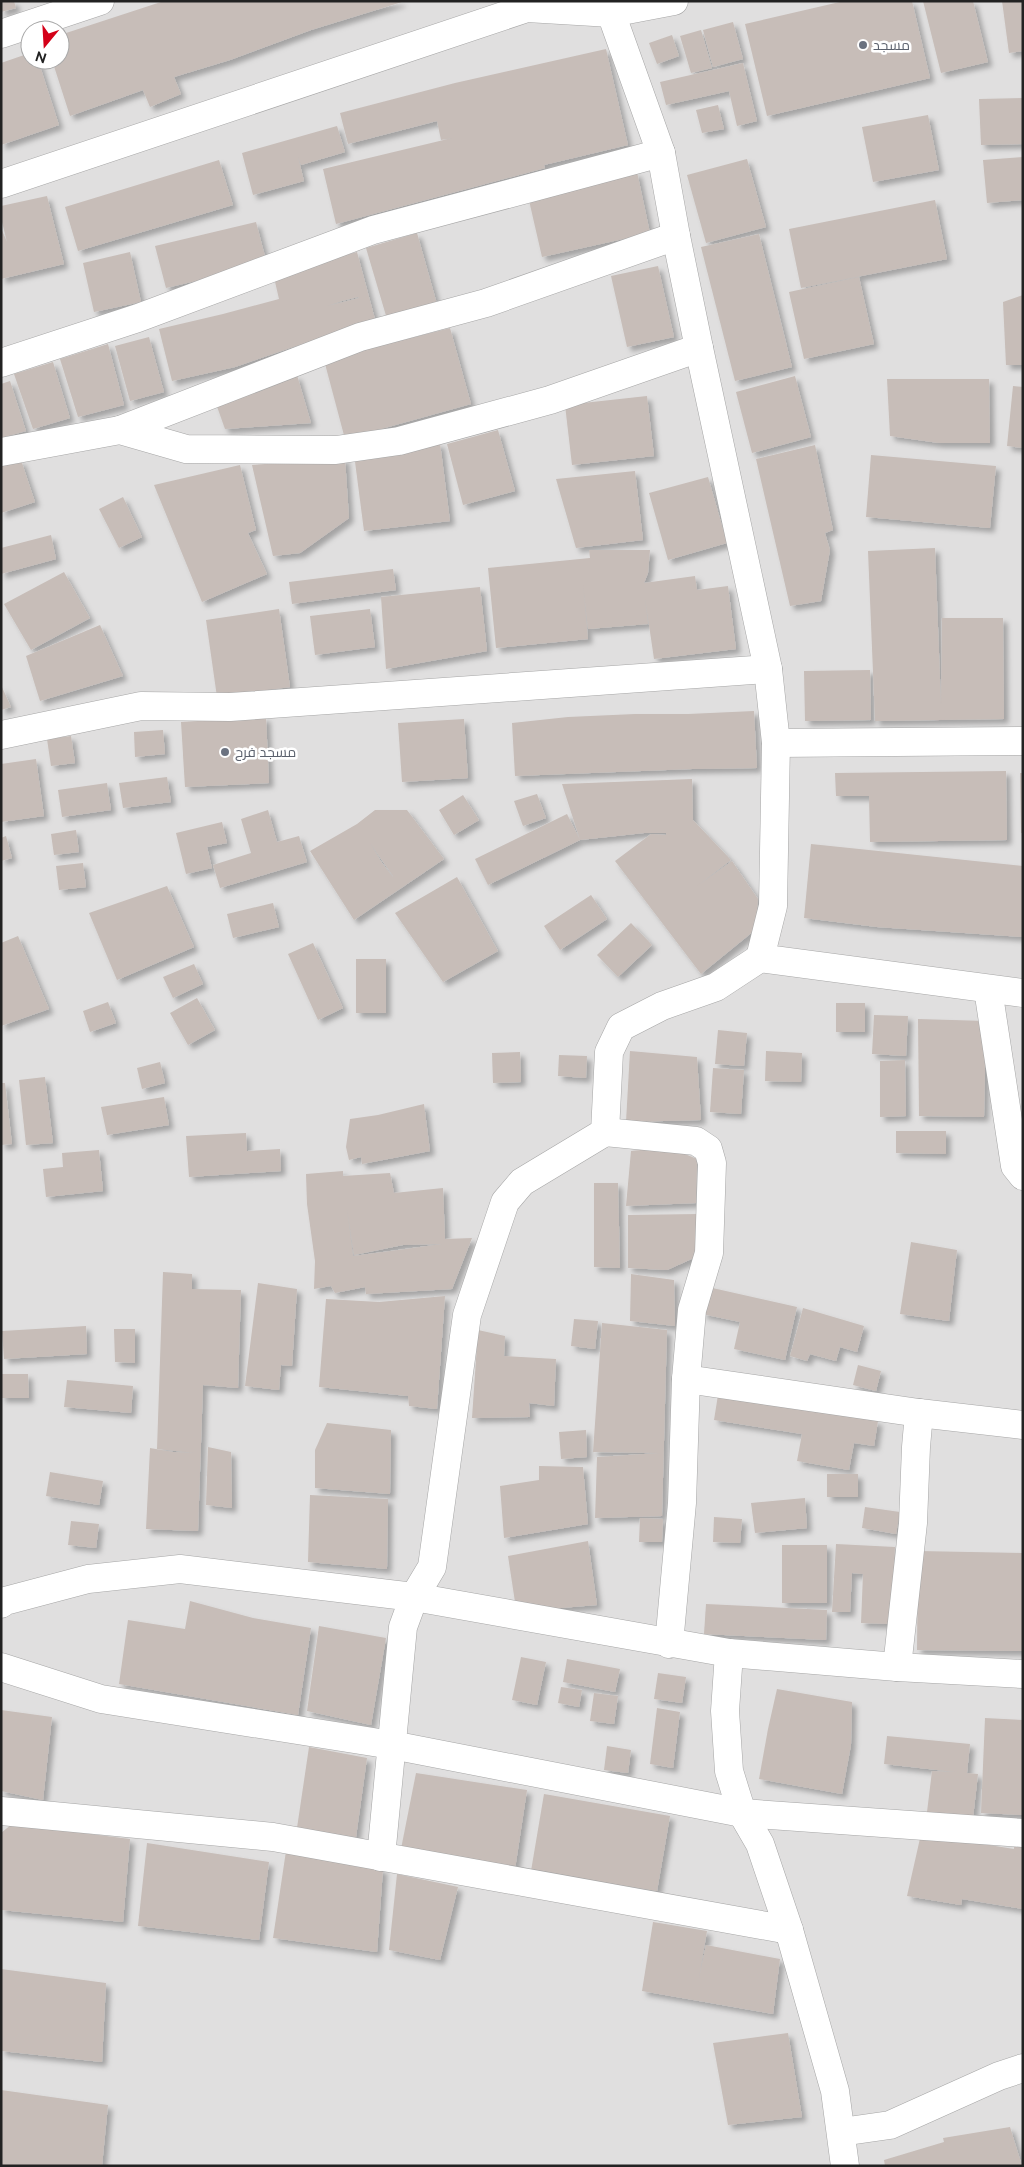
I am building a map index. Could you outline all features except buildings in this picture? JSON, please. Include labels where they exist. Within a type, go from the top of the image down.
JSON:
[{"type":"street","points":[[1,34],[100,1]]},
{"type":"street","points":[[1,184],[526,5],[611,13],[674,1]]},
{"type":"street","points":[[611,13],[662,153],[676,236],[699,348],[768,668],[776,743],[773,906],[760,958]]},
{"type":"street","points":[[1,363],[138,318],[373,230],[662,153]]},
{"type":"street","points":[[1,452],[120,430],[360,337],[486,303],[676,236]]},
{"type":"street","points":[[120,430],[186,449],[336,450],[400,441],[550,400],[699,348]]},
{"type":"street","points":[[1,735],[142,706],[230,707],[768,668]]},
{"type":"street","points":[[776,743],[1023,741]]},
{"type":"street","points":[[604,1132],[609,1052],[621,1027],[662,1006],[716,987],[760,958],[1023,993]]},
{"type":"street","points":[[988,989],[1015,1166],[1023,1176]]},
{"type":"street","points":[[382,1857],[403,1626],[414,1597],[432,1567],[467,1315],[504,1202],[522,1182],[604,1132],[696,1141],[708,1149],[712,1163],[709,1252],[692,1310],[686,1379],[682,1503],[669,1644]]},
{"type":"street","points":[[686,1379],[920,1413],[1023,1425]]},
{"type":"street","points":[[897,1667],[913,1523],[916,1447],[920,1413]]},
{"type":"street","points":[[1,1604],[5,1601],[88,1579],[180,1569],[414,1597],[669,1644],[729,1653],[897,1667],[1023,1674]]},
{"type":"street","points":[[729,1653],[726,1711],[729,1771],[742,1813],[760,1844],[790,1930],[835,2091],[845,2166]]},
{"type":"street","points":[[1,1667],[101,1698],[392,1745],[742,1813],[1023,1833]]},
{"type":"street","points":[[1,1811],[273,1837],[790,1930]]},
{"type":"street","points":[[841,2132],[890,2125],[999,2076],[1023,2068]]},
{"type":"shaded area","points":[[1,1],[1023,1],[1023,2166],[1,2166]]},
{"type":"place","name":"مسجد","points":[[863,45]]},
{"type":"place","name":"مسجد فرح","points":[[225,752]]}]
